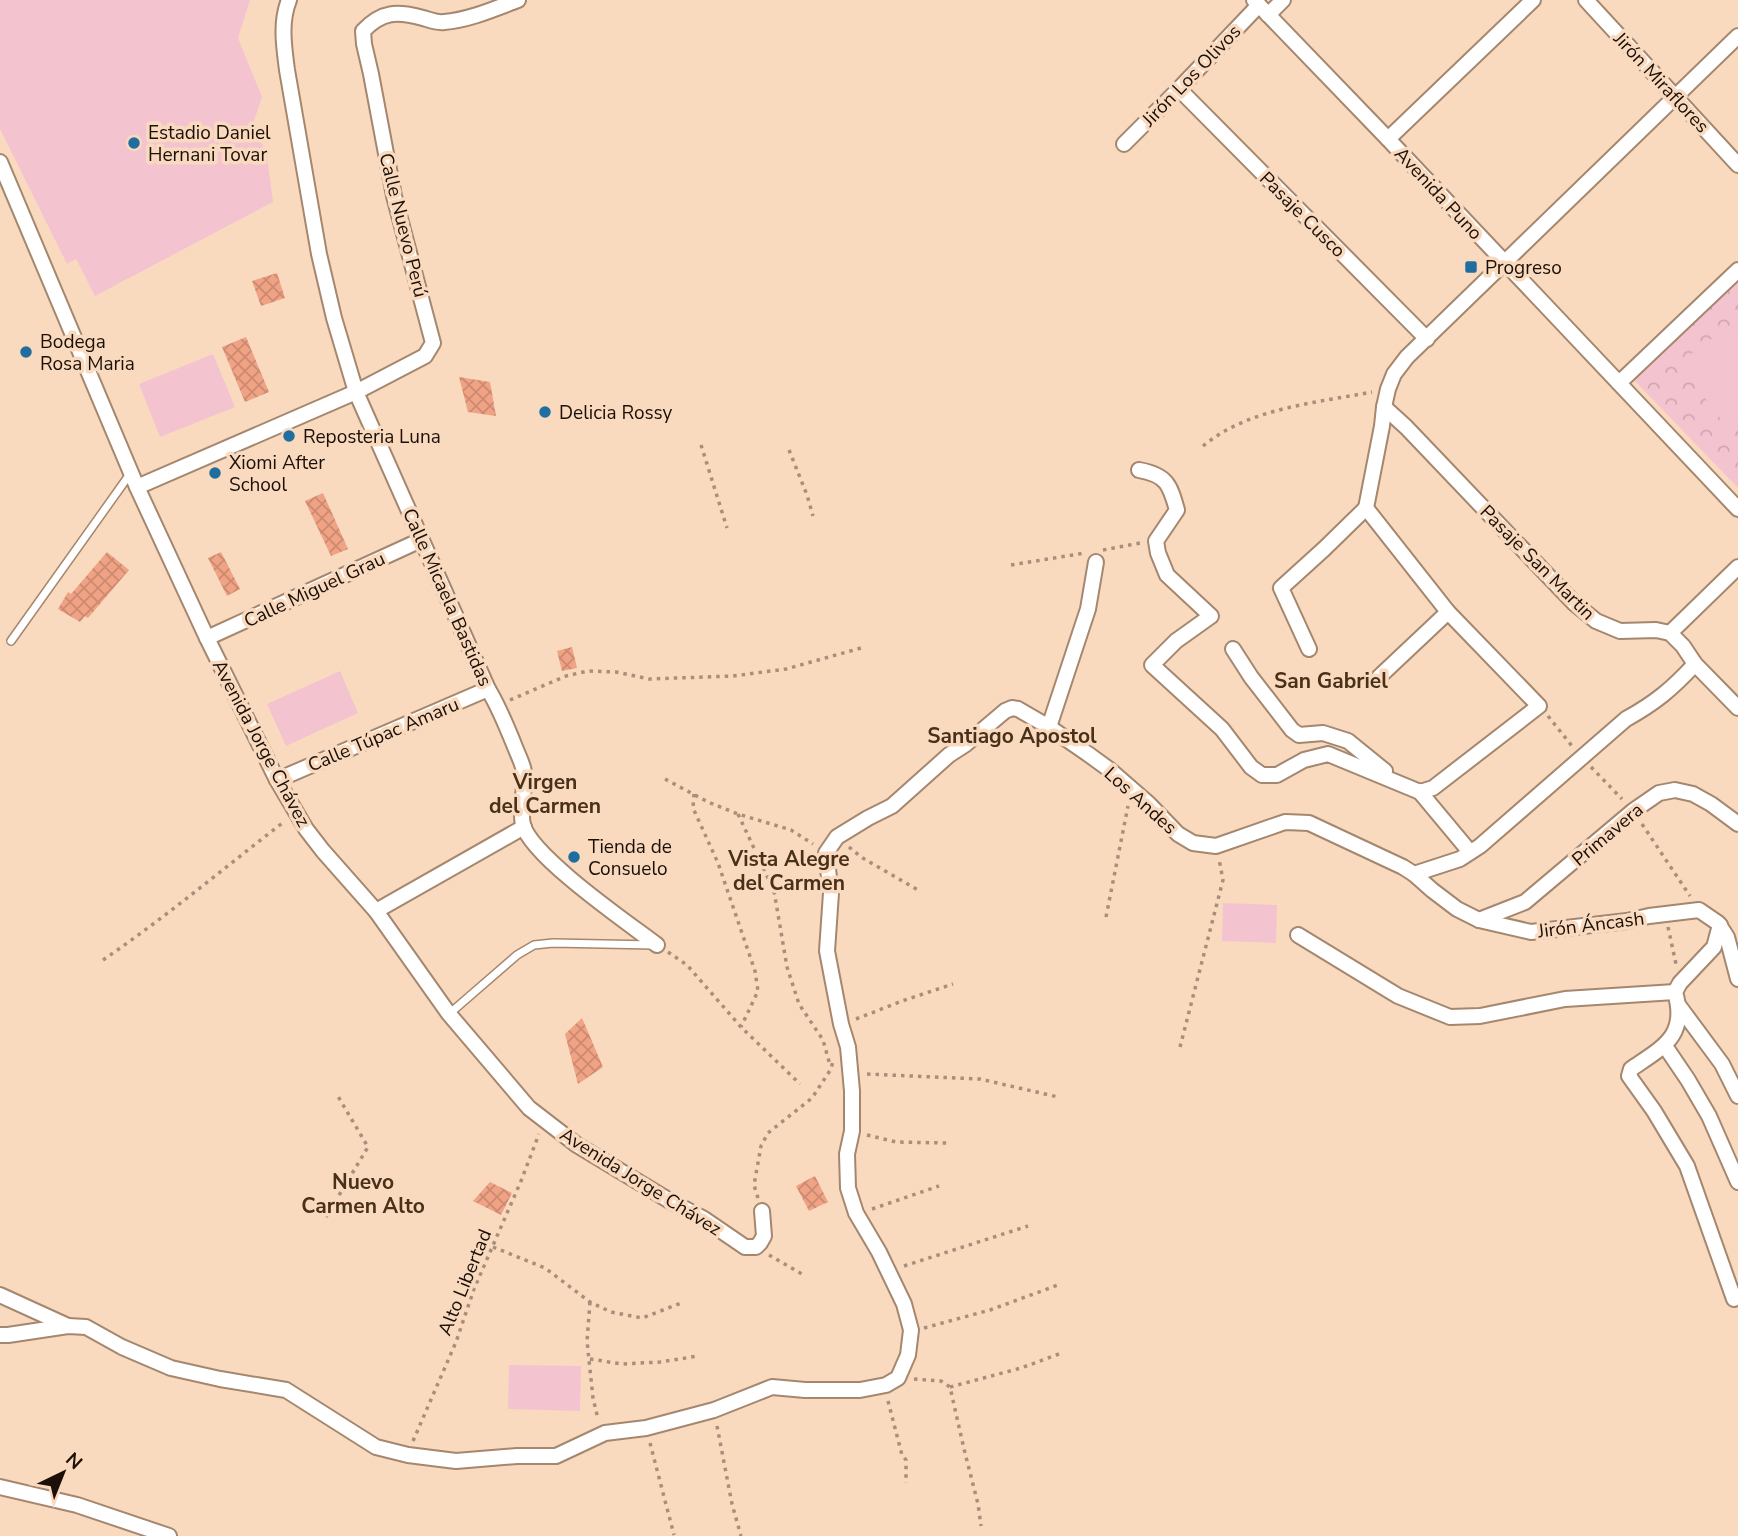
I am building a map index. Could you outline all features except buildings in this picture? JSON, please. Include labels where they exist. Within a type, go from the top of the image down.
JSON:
[{"type":"street","name":"Calle Micaela Bastidas","points":[[289,0],[285,10],[283,40],[287,70],[319,254],[334,318],[356,393],[488,689],[499,706],[524,770],[521,810],[523,827]]},
{"type":"street","name":"Calle Nuevo Perú","points":[[137,487],[356,393],[425,356],[433,343],[394,196],[363,31],[374,19],[389,14],[407,13],[440,23],[470,17],[518,0]]},
{"type":"street","name":"Jirón Los Olivos","points":[[1124,144],[1260,6],[1283,0]]},
{"type":"street","points":[[1388,139],[1533,0]]},
{"type":"street","name":"Jirón Miraflores","points":[[1586,0],[1738,165]]},
{"type":"street","name":"Avenida Puno","points":[[1260,6],[1738,509]]},
{"type":"street","points":[[1309,649],[1281,588],[1366,508],[1384,407],[1394,374],[1407,357],[1503,262],[1738,36]]},
{"type":"street","name":"Pasaje Cusco","points":[[1179,89],[1427,339]]},
{"type":"street","name":"Avenida Jorge Chávez","points":[[0,162],[137,487],[207,638],[277,780],[323,851],[376,911],[449,1014],[529,1108],[577,1145],[704,1219],[745,1247],[755,1247]]},
{"type":"street","points":[[1619,383],[1738,270]]},
{"type":"street","name":"Pasaje San Martin","points":[[1384,407],[1574,603],[1595,621],[1620,631],[1656,629],[1670,633]]},
{"type":"street","points":[[1139,470],[1154,473],[1171,488],[1177,510],[1156,541],[1167,575],[1211,615],[1176,641],[1152,665],[1222,729],[1251,767],[1262,775],[1277,775],[1304,760],[1328,754],[1420,792],[1470,852]]},
{"type":"street","points":[[1366,508],[1448,612],[1539,706],[1433,788],[1420,792]]},
{"type":"street","name":"Calle Miguel Grau","points":[[207,638],[421,540]]},
{"type":"street","points":[[1049,727],[1088,609],[1096,562]]},
{"type":"street","points":[[1738,566],[1670,633],[1695,664],[1738,708]]},
{"type":"street","points":[[1379,677],[1448,612]]},
{"type":"street","points":[[1233,649],[1251,677],[1298,735],[1323,733],[1348,741],[1402,786]]},
{"type":"street","points":[[1216,846],[1285,822],[1309,823],[1415,874],[1460,859],[1626,719],[1654,703],[1695,664]]},
{"type":"street","name":"Calle Túpac Amaru","points":[[277,780],[488,689]]},
{"type":"street","name":"Los Andes","points":[[826,853],[837,837],[892,806],[948,755],[1012,708],[1049,727],[1110,770],[1178,834],[1193,843],[1216,846]]},
{"type":"street","name":"Primavera","points":[[1479,920],[1525,902],[1633,811],[1659,793],[1675,790],[1693,794],[1712,804],[1738,824]]},
{"type":"street","points":[[376,911],[523,827],[542,852],[564,873],[657,945]]},
{"type":"street","points":[[0,1335],[68,1326],[86,1327],[122,1347],[171,1368],[286,1390],[376,1447],[408,1455],[456,1461],[556,1456],[605,1433],[646,1428],[714,1410],[772,1387],[860,1390],[886,1385],[898,1378],[908,1355],[911,1330],[904,1304],[856,1213],[848,1188],[847,1154],[852,1131],[852,1091],[849,1047],[841,1024],[827,951],[831,893],[826,853]]},
{"type":"street","name":"Jirón Áncash","points":[[1415,874],[1457,909],[1479,920],[1531,932],[1699,910],[1720,925]]},
{"type":"street","points":[[1720,925],[1727,937],[1738,979]]},
{"type":"street","points":[[1720,925],[1714,947],[1678,994],[1678,1026],[1665,1046],[1631,1069],[1629,1076],[1687,1166],[1734,1298]]},
{"type":"street","points":[[1298,935],[1398,996],[1450,1017],[1480,1016],[1565,999],[1678,994]]},
{"type":"street","points":[[1678,994],[1722,1064],[1738,1096]]},
{"type":"street","points":[[1665,1046],[1709,1116],[1738,1182]]},
{"type":"street","points":[[755,1247],[764,1236],[762,1211]]},
{"type":"street","points":[[0,1295],[68,1326]]},
{"type":"street","points":[[0,1487],[77,1505],[169,1536]]},
{"type":"lane","points":[[11,641],[131,473]]},
{"type":"lane","points":[[449,1014],[517,955],[534,945],[657,945]]},
{"type":"path","points":[[1203,446],[1217,434],[1276,411],[1388,389]]},
{"type":"path","points":[[701,445],[727,527]]},
{"type":"path","points":[[789,450],[813,516]]},
{"type":"path","points":[[499,706],[566,676],[588,671],[616,672],[649,679],[733,676],[786,668],[861,648]]},
{"type":"path","points":[[665,779],[708,802],[791,830],[826,853]]},
{"type":"path","points":[[1106,917],[1131,789]]},
{"type":"path","points":[[694,794],[693,808],[718,863],[755,971],[758,991],[741,1027]]},
{"type":"path","points":[[103,960],[189,898],[296,812]]},
{"type":"path","points":[[738,814],[774,891],[786,967],[799,1004],[823,1040],[831,1069]]},
{"type":"path","points":[[837,837],[861,857],[918,890]]},
{"type":"path","points":[[1180,1047],[1223,880],[1216,846]]},
{"type":"path","points":[[1665,914],[1678,994]]},
{"type":"path","points":[[657,945],[687,965],[741,1027],[800,1084]]},
{"type":"path","points":[[841,1024],[953,984]]},
{"type":"path","points":[[762,1211],[754,1185],[761,1146],[768,1133],[812,1098],[831,1069],[834,1056]]},
{"type":"path","points":[[850,1073],[980,1079],[1058,1097]]},
{"type":"path","points":[[326,1217],[368,1147],[336,1093]]},
{"type":"path","name":"Alto Libertad","points":[[408,1455],[545,1119]]},
{"type":"path","points":[[852,1131],[896,1142],[950,1143]]},
{"type":"path","points":[[856,1213],[939,1186]]},
{"type":"path","points":[[888,1271],[1028,1227]]},
{"type":"path","points":[[493,1247],[545,1268],[590,1302],[611,1312],[642,1318],[684,1302]]},
{"type":"path","points":[[755,1247],[802,1274]]},
{"type":"path","points":[[911,1330],[990,1310],[1058,1284]]},
{"type":"path","points":[[590,1302],[587,1341],[593,1398],[599,1423],[605,1433]]},
{"type":"path","points":[[950,1387],[1021,1368],[1059,1354]]},
{"type":"path","points":[[590,1359],[622,1364],[698,1356]]},
{"type":"path","points":[[898,1378],[941,1381],[950,1387],[981,1527]]},
{"type":"path","points":[[889,1406],[902,1455],[906,1460],[906,1483]]},
{"type":"path","points":[[714,1410],[741,1536]]},
{"type":"path","points":[[646,1428],[674,1535]]},
{"type":"green space","name":"Estadio Daniel Hernani Tovar","points":[[0,0],[250,0],[238,38],[262,97],[254,121],[267,157],[273,202],[95,296],[76,259],[67,264],[0,129]]},
{"type":"green space","points":[[1738,279],[1738,488],[1634,380]]},
{"type":"green space","points":[[1738,319],[1738,417],[1726,426],[1679,363]]},
{"type":"green space","points":[[213,354],[235,407],[160,437],[139,384]]},
{"type":"green space","points":[[340,671],[358,713],[286,746],[267,704]]},
{"type":"green space","points":[[1223,903],[1277,905],[1276,943],[1222,941]]},
{"type":"green space","points":[[509,1365],[581,1366],[580,1411],[508,1409]]},
{"type":"place","name":"Estadio Daniel Hernani Tovar","points":[[134,143]]},
{"type":"place","name":"Progreso","points":[[1471,267]]},
{"type":"place","name":"Bodega Rosa Maria","points":[[26,352]]},
{"type":"place","name":"Delicia Rossy","points":[[545,412]]},
{"type":"place","name":"Reposteria Luna","points":[[289,436]]},
{"type":"place","name":"Xiomi After School","points":[[215,473]]},
{"type":"place","name":"Tienda de Consuelo","points":[[574,857]]},
{"type":"district","name":"San Gabriel","points":[[1331,681]]},
{"type":"district","name":"Santiago Apostol","points":[[1012,736]]},
{"type":"district","name":"Virgen del Carmen","points":[[545,794]]},
{"type":"district","name":"Vista Alegre del Carmen","points":[[789,871]]},
{"type":"district","name":"Nuevo Carmen Alto","points":[[363,1194]]}]
